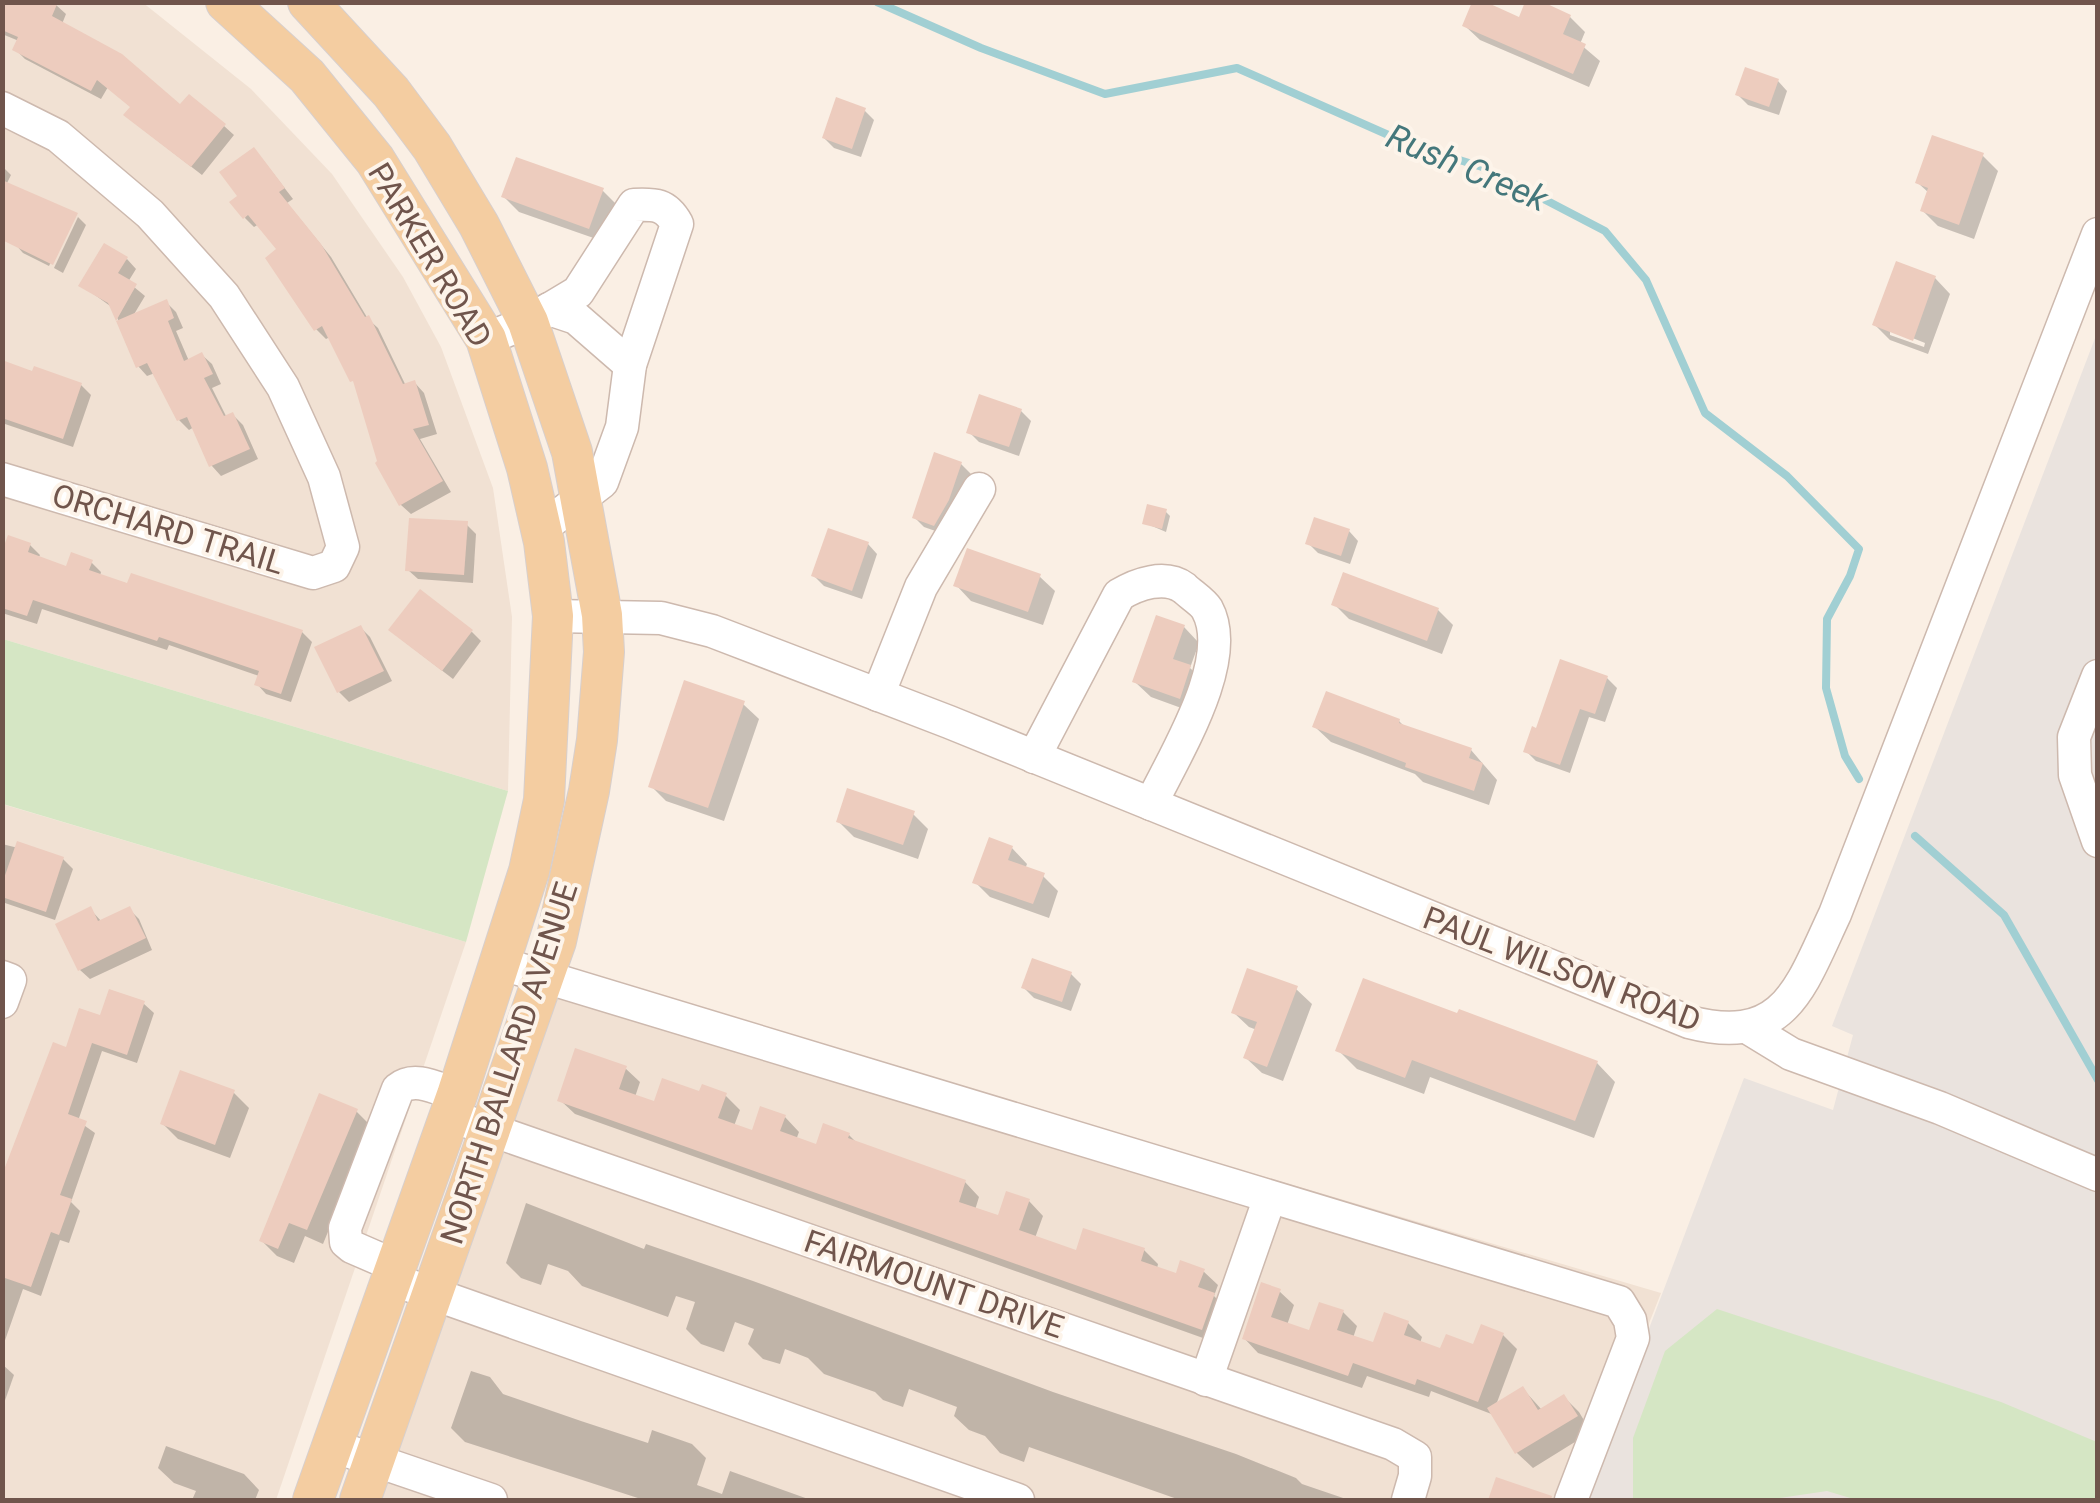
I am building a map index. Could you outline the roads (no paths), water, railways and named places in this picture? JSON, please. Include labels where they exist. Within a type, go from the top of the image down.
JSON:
[{"type":"main road","name":"PARKER ROAD","points":[[226,2],[306,76],[375,160],[486,339],[527,468],[541,528],[553,616]]},
{"type":"main road","name":"PARKER ROAD","points":[[308,2],[391,92],[432,148],[539,316],[582,499],[602,615]]},
{"type":"main road","name":"NORTH BALLARD AVENUE","points":[[360,1500],[544,977],[567,900],[598,740],[604,652],[602,615]]},
{"type":"main road","name":"NORTH BALLARD AVENUE","points":[[313,1500],[454,1106],[529,870],[544,800],[553,616]]},
{"type":"street","name":"ORCHARD TRAIL","points":[[2,108],[58,136],[150,214],[224,296],[283,386],[324,476],[343,547],[334,566],[314,572],[2,479]]},
{"type":"street","points":[[486,339],[539,316],[578,292],[634,206],[656,204],[670,212],[677,224],[630,364],[622,427],[602,482],[541,528]]},
{"type":"street","name":"PAUL WILSON ROAD","points":[[553,616],[660,618],[712,631],[1688,1022],[1733,1030],[1747,1027],[1776,1016],[1790,1001],[1835,914],[2098,234]]},
{"type":"street","points":[[539,316],[576,318],[630,364]]},
{"type":"street","points":[[878,695],[920,587],[979,489]]},
{"type":"street","points":[[1034,758],[1119,595],[1141,582],[1179,584],[1207,608],[1216,648],[1210,680],[1151,804]]},
{"type":"street","points":[[2098,676],[2074,737],[2075,775],[2098,841]]},
{"type":"street","points":[[502,964],[1618,1302],[1630,1320],[1633,1338],[1571,1500]]},
{"type":"street","points":[[1747,1027],[1792,1054],[1940,1108],[2098,1174]]},
{"type":"street","name":"FAIRMOUNT DRIVE","points":[[1018,1500],[432,1294],[352,1247],[346,1242],[345,1228],[398,1089],[406,1082],[416,1082],[490,1129],[1394,1444],[1414,1457],[1415,1476],[1408,1500]]},
{"type":"street","points":[[1206,1380],[1270,1197]]},
{"type":"street","points":[[334,1446],[492,1500]]},
{"type":"waterway","name":"Rush Creek","points":[[877,2],[981,48],[1105,94],[1237,68],[1411,145],[1482,167],[1605,231],[1646,280],[1705,413],[1787,476],[1859,549],[1850,576],[1827,619],[1826,688],[1845,756],[1859,779]]},
{"type":"waterway","name":"Rush Creek","points":[[1915,836],[2004,915],[2098,1080]]}]
